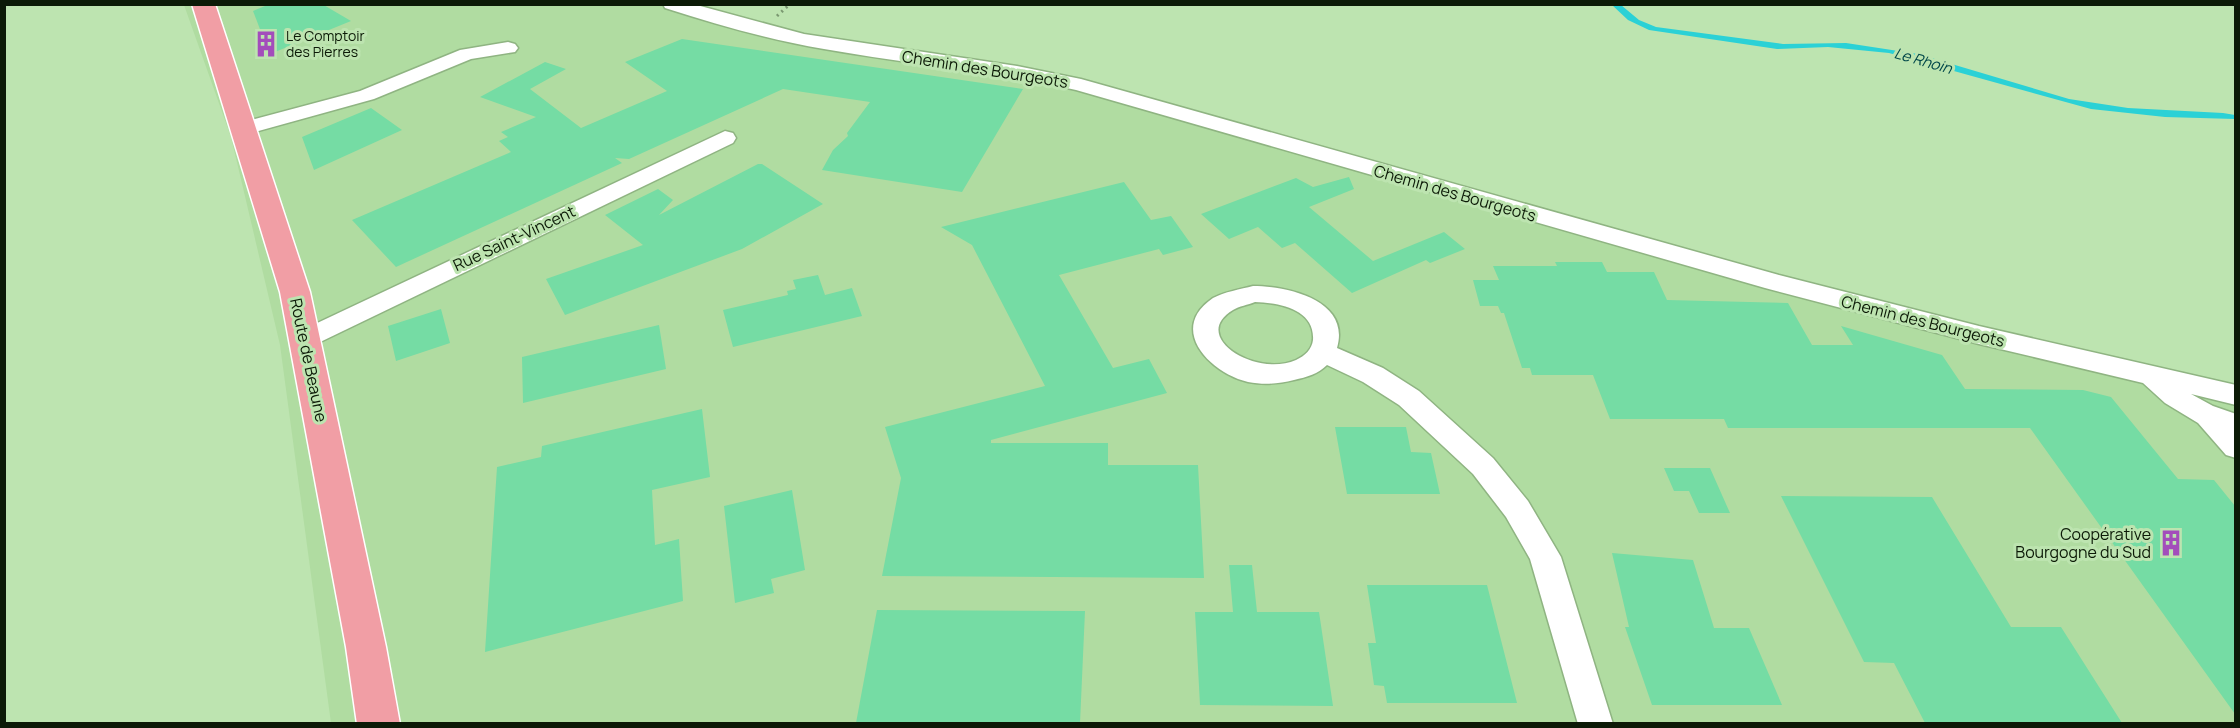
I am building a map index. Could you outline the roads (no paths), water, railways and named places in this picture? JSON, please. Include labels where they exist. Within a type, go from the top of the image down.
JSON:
[{"type":"main road","name":"Route de Beaune","points":[[203,4],[295,292],[380,723]]},
{"type":"street","name":"Chemin des Bourgeots","points":[[672,4],[760,31],[803,40],[1032,74],[1081,85],[1774,282],[1979,335],[2235,395]]},
{"type":"street","points":[[244,129],[367,95],[467,54],[508,48]]},
{"type":"street","name":"Rue Saint-Vincent","points":[[305,339],[724,138]]},
{"type":"street","points":[[1323,352],[1373,375],[1409,398],[1483,466],[1517,509],[1545,557],[1596,723]]},
{"type":"street","points":[[2149,375],[2170,393],[2223,421],[2235,447]]},
{"type":"water","name":"Le Rhoin","points":[[1612,5],[1621,5],[1639,20],[1656,27],[1783,44],[1846,43],[1918,54],[2069,99],[2128,108],[2223,113],[2235,115],[2235,119],[2165,117],[2091,109],[1889,53],[1828,47],[1777,49],[1649,30],[1628,20]]},
{"type":"place","name":"Le Comptoir des Pierres","points":[[266,44]]},
{"type":"place","name":"Coopérative Bourgogne du Sud","points":[[2171,543]]}]
